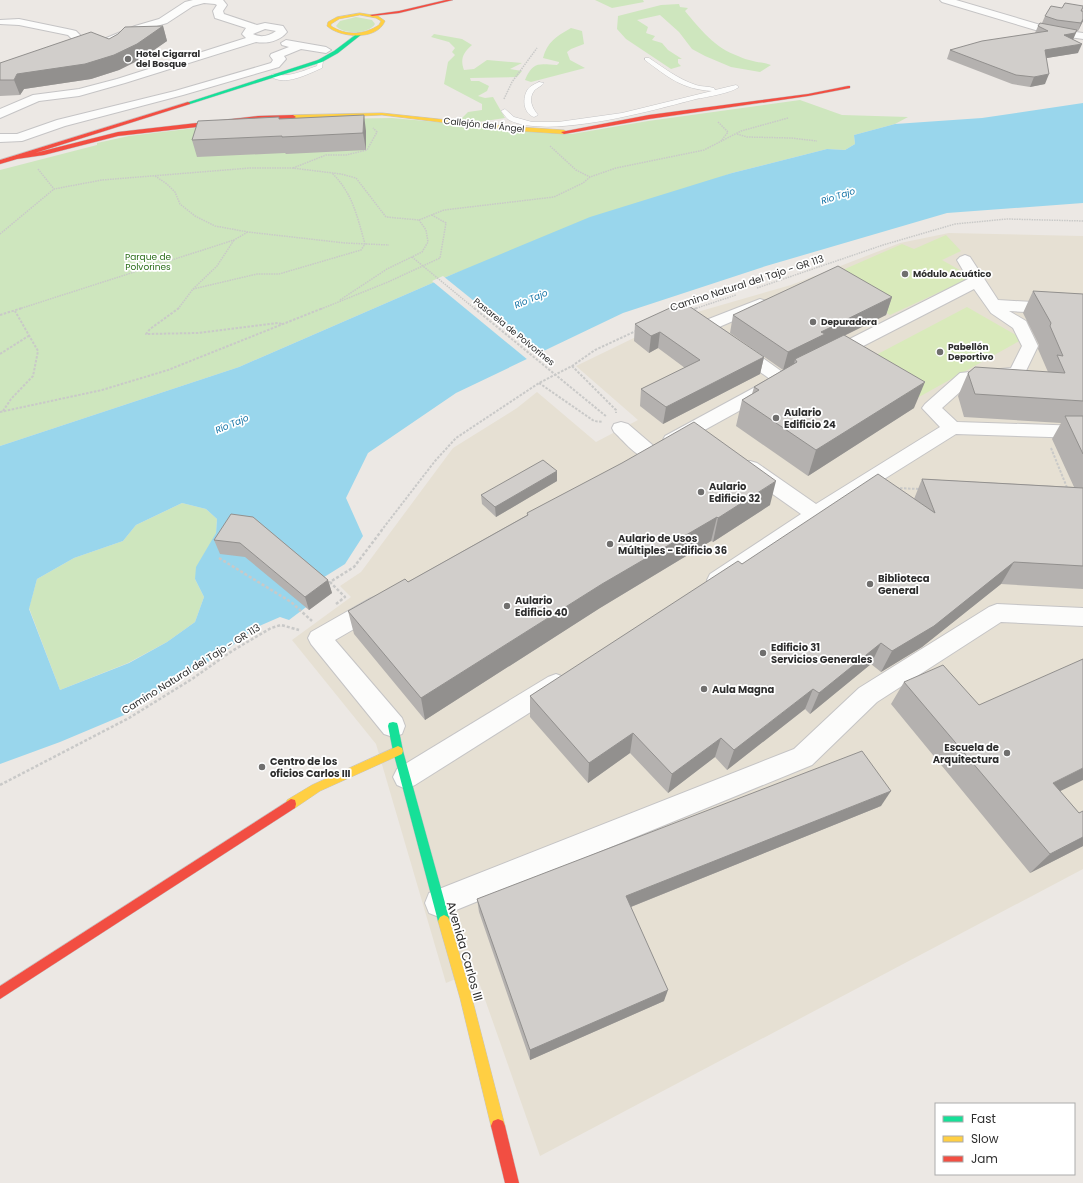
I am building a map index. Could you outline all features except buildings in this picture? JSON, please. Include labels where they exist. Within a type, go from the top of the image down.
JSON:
[{"type":"street","points":[[1,24],[19,22],[72,33],[80,41],[92,43],[106,42],[139,28],[163,21],[189,4],[204,0],[218,1],[222,5],[218,11],[219,16],[248,24],[259,35],[300,46]]},
{"type":"street","points":[[344,16],[399,12],[451,0]]},
{"type":"street","points":[[945,0],[1053,32],[1083,36]]},
{"type":"street","points":[[973,0],[990,5]]},
{"type":"street","points":[[330,40],[329,23],[344,16],[356,4],[370,15],[383,21],[382,26]]},
{"type":"street","points":[[275,56],[300,46],[330,40],[345,34],[360,34],[374,31],[382,26],[435,4]]},
{"type":"street","points":[[1048,23],[1083,32]]},
{"type":"street","points":[[1,24],[56,40]]},
{"type":"street","points":[[0,114],[37,98],[79,92],[121,81],[259,35],[276,27],[281,30],[280,34]]},
{"type":"street","points":[[259,35],[280,34],[292,38],[330,40]]},
{"type":"street","points":[[0,162],[114,131],[320,61],[336,52],[360,34]]},
{"type":"street","points":[[300,67],[330,40]]},
{"type":"street","points":[[0,138],[18,138],[61,123],[179,93],[275,65],[280,59],[275,56],[261,54]]},
{"type":"street","name":"Callejón del Ángel","points":[[114,131],[258,118],[382,114],[504,128],[569,132],[649,117],[808,95],[848,87]]},
{"type":"street","points":[[25,102],[32,88]]},
{"type":"street","points":[[9,126],[3,128],[18,138]]},
{"type":"street","points":[[952,428],[931,408],[966,377],[1017,373],[1030,346],[1020,325],[997,310],[977,281],[966,260]]},
{"type":"street","points":[[817,363],[977,281]]},
{"type":"street","points":[[613,421],[642,457],[700,434],[789,377],[707,326],[777,297]]},
{"type":"street","points":[[994,305],[1083,310]]},
{"type":"street","points":[[701,592],[858,486],[952,428],[1083,432]]},
{"type":"street","points":[[732,456],[816,514]]},
{"type":"street","points":[[393,726],[318,638],[394,595]]},
{"type":"street","points":[[439,903],[803,756],[868,696],[997,613],[1083,617]]},
{"type":"street","points":[[406,777],[575,672]]},
{"type":"street","name":"Avenida Carlos III","points":[[393,726],[398,751],[466,998],[512,1183]]},
{"type":"street","points":[[0,993],[316,788],[398,751]]},
{"type":"lane","points":[[647,59],[675,79],[696,88],[710,88],[719,91]]},
{"type":"lane","points":[[273,76],[277,78],[287,78],[320,67],[320,61]]},
{"type":"lane","points":[[534,115],[528,109],[527,102],[531,90],[541,83]]},
{"type":"lane","points":[[505,111],[512,119],[531,124],[562,124],[592,121],[736,87]]},
{"type":"path","points":[[505,111],[503,101],[512,82],[537,48]]},
{"type":"path","points":[[0,234],[54,189],[102,180],[250,168],[292,168],[332,173],[356,178],[386,216],[419,220],[444,210],[554,197],[583,183],[590,177],[616,168],[704,150],[736,134],[788,118]]},
{"type":"path","points":[[292,168],[326,156],[346,155],[367,150],[377,132],[372,128]]},
{"type":"path","points":[[736,134],[747,137],[791,138],[817,141]]},
{"type":"path","points":[[16,157],[32,161],[54,189]]},
{"type":"path","points":[[332,173],[343,184],[356,211],[366,244]]},
{"type":"path","points":[[154,176],[176,192],[180,204],[195,216],[215,226],[248,232],[345,243],[389,245]]},
{"type":"path","points":[[1,412],[102,390],[168,370],[337,302],[440,258],[446,223],[432,215]]},
{"type":"path","name":"Camino Natural del Tajo - GR 113","points":[[750,290],[859,254],[880,245],[936,228],[959,223],[978,220],[1050,219],[1083,221]]},
{"type":"path","points":[[337,302],[387,269],[422,252],[428,242],[426,230],[419,220]]},
{"type":"path","points":[[0,315],[234,240],[248,232]]},
{"type":"path","points":[[234,240],[217,266],[193,289],[177,310],[150,329],[146,334],[198,333],[278,323],[282,324]]},
{"type":"path","points":[[193,289],[257,274],[279,274],[362,250],[366,244]]},
{"type":"path","name":"Pasarela de Polvorines","points":[[412,257],[613,421]]},
{"type":"path","name":"Camino Natural del Tajo - GR 113","points":[[685,312],[737,295]]},
{"type":"path","points":[[1,412],[11,399],[34,376],[38,351],[15,311]]},
{"type":"path","points":[[334,605],[345,597],[330,582],[354,567],[435,461],[456,438],[539,383],[572,366],[595,350],[638,330]]},
{"type":"path","points":[[0,354],[30,335]]},
{"type":"path","points":[[539,383],[594,421],[613,421],[616,410],[572,366]]},
{"type":"path","points":[[1044,431],[1069,492]]},
{"type":"path","points":[[858,486],[921,490]]},
{"type":"path","points":[[219,558],[291,602],[312,621]]},
{"type":"path","points":[[308,624],[318,617]]},
{"type":"path","name":"Camino Natural del Tajo - GR 113","points":[[0,785],[129,718],[271,628],[281,625],[298,631],[303,628]]},
{"type":"shaded area","points":[[949,233],[1083,236],[1083,869],[540,1156],[475,971],[446,983],[376,744],[292,640],[351,597],[340,586],[361,572],[453,448],[517,408],[537,392],[596,442],[638,420],[576,366],[673,319],[791,285],[900,243]]},
{"type":"green space","points":[[595,0],[643,0],[644,2],[612,8]]},
{"type":"green space","points":[[679,4],[680,7],[688,8],[685,11],[702,31],[722,48],[745,59],[771,65],[760,72],[731,67],[692,49],[679,32],[660,15],[637,20],[648,27],[646,33],[655,36],[652,40],[662,43],[668,50],[682,59],[678,59],[678,63],[681,66],[671,69],[626,39],[617,29],[618,16],[661,5]]},
{"type":"green space","points":[[356,17],[372,20],[375,24],[368,30],[356,32],[345,31],[336,26],[340,21]]},
{"type":"green space","points":[[571,28],[582,31],[584,44],[567,52],[570,60],[585,68],[531,82],[525,80],[531,70],[537,65],[557,65],[559,63],[543,58],[545,52],[553,40]]},
{"type":"green space","points":[[434,34],[462,39],[472,45],[466,51],[462,59],[464,70],[474,69],[487,60],[522,63],[510,69],[522,71],[517,77],[470,78],[471,81],[479,81],[489,86],[487,91],[478,96],[485,98],[493,97],[505,118],[478,122],[459,121],[468,112],[482,110],[482,104],[444,84],[448,62],[455,55],[452,52],[455,48],[449,42],[431,37]]},
{"type":"green space","name":"Parque de Polvorines","points":[[800,100],[842,115],[908,117],[895,124],[854,135],[855,144],[845,150],[827,149],[732,173],[453,274],[239,367],[0,446],[0,170],[97,145],[97,143],[129,136],[262,120],[392,118],[572,134],[648,121]]},
{"type":"green space","name":"Módulo Acuático","points":[[946,235],[961,251],[942,260],[972,277],[890,315],[839,284],[838,272],[902,244],[914,249]]},
{"type":"green space","name":"Pabellón Deportivo","points":[[967,307],[1023,339],[910,402],[855,366]]},
{"type":"green space","points":[[182,503],[206,509],[217,519],[216,533],[195,579],[204,597],[195,622],[167,642],[128,663],[60,690],[29,608],[37,579],[74,558],[123,541],[136,525]]},
{"type":"water","name":"Río Tajo","points":[[1083,103],[1083,203],[947,213],[766,266],[623,313],[456,393],[368,453],[346,498],[363,536],[345,564],[321,579],[330,589],[289,620],[280,617],[257,627],[228,649],[129,713],[60,742],[0,764],[0,446],[239,367],[453,274],[590,217],[732,173],[827,149],[845,150],[855,144],[854,135],[895,124],[982,118]],"holes":[[[182,503],[206,509],[217,519],[216,533],[196,567],[195,579],[204,597],[195,622],[167,642],[129,663],[60,690],[29,609],[37,579],[74,558],[123,541],[136,525]]]},
{"type":"pier","points":[[443,276],[540,354],[528,360],[432,281]]},
{"type":"traffic: fast","points":[[188,103],[320,61],[336,52],[360,34]]},
{"type":"traffic: fast","points":[[393,726],[398,751],[444,921]]},
{"type":"traffic: slow","points":[[360,14],[377,17],[383,21],[381,26],[362,34],[348,34],[334,30],[329,26],[329,23],[338,18],[360,14]]},
{"type":"traffic: slow","points":[[293,117],[382,114],[504,128],[564,132]]},
{"type":"traffic: slow","points":[[291,804],[316,788],[398,751]]},
{"type":"traffic: slow","points":[[444,921],[466,998],[498,1126]]},
{"type":"traffic: jam","points":[[372,15],[399,12],[451,0]]},
{"type":"traffic: jam","points":[[564,132],[649,117],[808,95],[848,87]]},
{"type":"traffic: jam","points":[[0,162],[188,103]]},
{"type":"traffic: jam","points":[[16,157],[44,153],[118,134],[258,118],[293,117]]},
{"type":"traffic: jam","points":[[0,993],[291,804]]},
{"type":"traffic: jam","points":[[498,1126],[512,1183]]},
{"type":"place","name":"Hotel Cigarral del Bosque","points":[[128,59]]},
{"type":"place","name":"Módulo Acuático","points":[[905,274]]},
{"type":"place","name":"Depuradora","points":[[813,322]]},
{"type":"place","name":"Pabellón Deportivo","points":[[940,352]]},
{"type":"place","name":"Aulario Edificio 24","points":[[776,418]]},
{"type":"place","name":"Aulario Edificio 32","points":[[701,492]]},
{"type":"place","name":"Aulario de Usos Múltiples - Edificio 36","points":[[610,544]]},
{"type":"place","name":"Biblioteca General","points":[[870,584]]},
{"type":"place","name":"Aulario Edificio 40","points":[[507,606]]},
{"type":"place","name":"Edificio 31 Servicios Generales","points":[[763,653]]},
{"type":"place","name":"Aula Magna","points":[[704,689]]},
{"type":"place","name":"Escuela de Arquitectura","points":[[1007,753]]},
{"type":"place","name":"Centro de los oficios Carlos III","points":[[262,767]]}]
